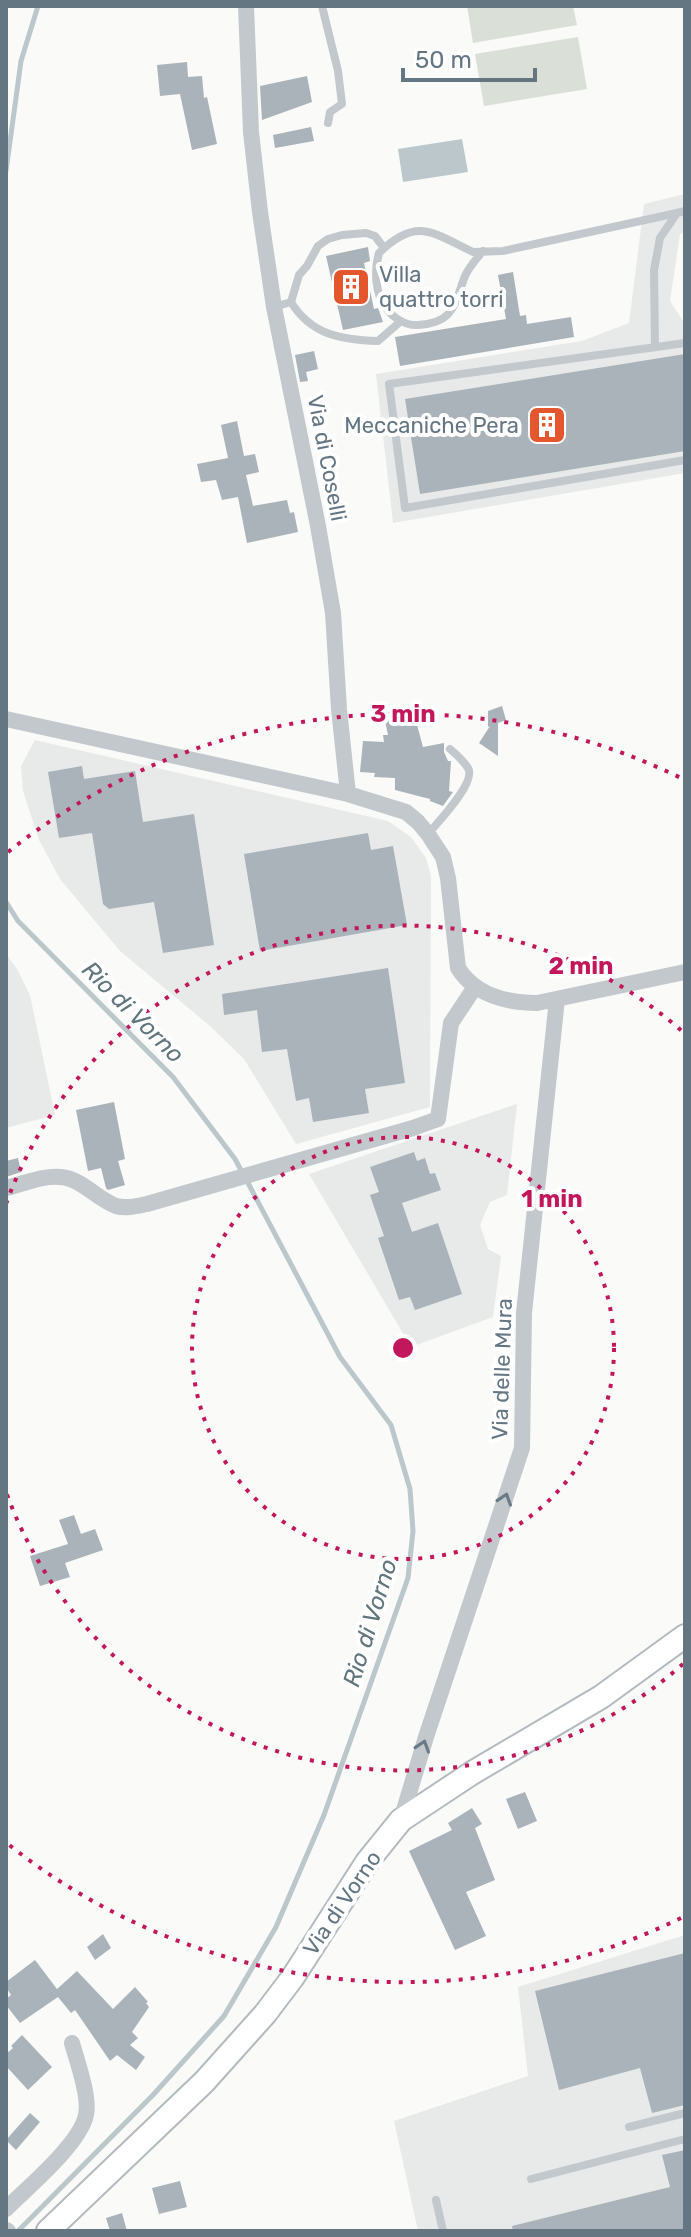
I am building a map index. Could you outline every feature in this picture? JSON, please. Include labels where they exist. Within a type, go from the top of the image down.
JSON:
[{"type":"street","name":"Via di Coselli","points":[[246,6],[251,132],[260,212],[282,305],[333,613],[348,794]]},
{"type":"street","points":[[6,719],[348,794],[406,812],[428,834],[443,857],[458,968],[465,980],[475,987],[512,1003],[537,1003],[685,972]]},
{"type":"street","points":[[6,1188],[63,1177],[115,1205],[128,1208],[438,1119],[451,1023],[475,987]]},
{"type":"street","name":"Via delle Mura","points":[[401,1820],[522,1448],[524,1313],[557,999]]},
{"type":"street","name":"Via di Vorno","points":[[48,2231],[204,2082],[265,2014],[293,1977],[367,1862],[401,1820],[472,1773],[601,1697],[685,1636]]},
{"type":"street","points":[[6,2209],[78,2136],[86,2113],[82,2079],[72,2043]]},
{"type":"lane","points":[[322,6],[342,99],[342,104],[330,112],[328,123]]},
{"type":"lane","points":[[483,251],[465,275],[457,300],[446,317],[437,323],[419,325],[401,321],[386,309],[378,289],[379,253],[412,232],[420,230],[440,234],[473,252],[483,251],[503,251],[681,212]]},
{"type":"lane","points":[[655,346],[654,270],[660,238],[681,212]]},
{"type":"lane","points":[[384,248],[375,236],[366,233],[328,239],[318,246],[282,305],[330,335],[343,338],[378,341],[401,321]]},
{"type":"lane","points":[[685,343],[389,384],[405,508],[685,460]]},
{"type":"lane","points":[[428,834],[449,810],[470,775],[468,768],[450,749]]},
{"type":"lane","points":[[629,2127],[685,2113]]},
{"type":"lane","points":[[531,2179],[685,2139]]},
{"type":"lane","points":[[436,2200],[443,2231]]},
{"type":"shaded area","points":[[467,6],[573,6],[577,25],[473,43]]},
{"type":"shaded area","points":[[578,37],[587,89],[484,106],[475,54]]},
{"type":"shaded area","points":[[462,139],[468,172],[403,182],[398,149]]},
{"type":"shaded area","points":[[685,194],[685,232],[680,234],[670,301],[685,324],[685,473],[393,523],[376,374],[582,341],[629,323],[644,204]]},
{"type":"shaded area","points":[[35,740],[388,821],[411,837],[426,858],[431,876],[430,1107],[296,1144],[244,1059],[210,1026],[120,951],[60,879],[39,840],[23,791],[21,766]]},
{"type":"shaded area","points":[[6,954],[30,995],[55,1115],[6,1128]]},
{"type":"shaded area","points":[[517,1104],[507,1195],[490,1202],[480,1225],[488,1249],[501,1256],[493,1317],[411,1347],[309,1174]]},
{"type":"shaded area","points":[[685,1935],[685,2231],[418,2231],[394,2121],[528,2076],[518,1987]]},
{"type":"building","points":[[187,62],[188,77],[202,76],[204,98],[207,97],[217,144],[192,150],[180,94],[160,96],[157,65]]},
{"type":"building","points":[[307,76],[312,102],[262,120],[260,86]]},
{"type":"building","points":[[311,127],[314,141],[275,148],[273,135]]},
{"type":"building","name":"Villa quattro torri","points":[[368,247],[370,261],[364,263],[374,309],[378,308],[383,322],[343,330],[326,256]]},
{"type":"building","points":[[513,272],[520,316],[526,315],[527,324],[571,317],[574,337],[400,366],[395,337],[506,319],[498,275]]},
{"type":"building","points":[[314,351],[318,369],[306,372],[308,381],[300,382],[295,355]]},
{"type":"building","name":"Meccaniche Pera","points":[[685,354],[685,451],[420,494],[405,399]]},
{"type":"building","points":[[237,421],[244,456],[255,454],[259,472],[246,475],[253,506],[287,500],[290,513],[294,512],[298,532],[247,543],[238,497],[222,500],[216,480],[201,482],[197,464],[228,458],[221,425]]},
{"type":"building","points":[[502,706],[506,720],[498,723],[498,756],[479,743],[490,726],[488,711]]},
{"type":"building","points":[[413,710],[423,747],[444,743],[444,752],[451,761],[449,791],[453,792],[443,806],[430,799],[395,790],[395,778],[374,777],[375,773],[360,772],[363,741],[384,742],[383,735],[388,735],[384,716]]},
{"type":"building","points":[[82,766],[84,779],[135,771],[143,822],[194,814],[214,945],[163,953],[154,902],[109,909],[103,904],[92,833],[59,838],[48,772]]},
{"type":"building","points":[[368,833],[371,850],[393,846],[407,925],[260,951],[244,854]]},
{"type":"building","points":[[388,968],[405,1083],[365,1089],[369,1113],[313,1122],[309,1098],[296,1101],[287,1049],[262,1052],[257,1010],[224,1015],[222,994]]},
{"type":"building","points":[[114,1102],[125,1159],[118,1161],[125,1185],[108,1190],[101,1168],[88,1171],[76,1110]]},
{"type":"building","points":[[414,1152],[417,1161],[425,1158],[430,1174],[435,1173],[441,1190],[402,1203],[412,1232],[438,1223],[462,1294],[415,1310],[410,1297],[399,1300],[378,1238],[384,1236],[370,1195],[379,1192],[370,1167]]},
{"type":"building","points":[[18,1158],[21,1172],[6,1177],[6,1161]]},
{"type":"building","points":[[74,1515],[81,1534],[95,1529],[103,1550],[65,1563],[70,1577],[40,1586],[30,1556],[68,1544],[59,1520]]},
{"type":"building","points":[[525,1792],[537,1821],[518,1829],[506,1799]]},
{"type":"building","points":[[472,1808],[482,1824],[475,1828],[495,1880],[466,1892],[486,1936],[455,1950],[409,1851],[452,1830],[448,1823]]},
{"type":"building","points":[[103,1934],[111,1948],[95,1960],[87,1947]]},
{"type":"building","points":[[685,1953],[685,2105],[652,2113],[640,2068],[559,2090],[535,1991]]},
{"type":"building","points":[[35,1960],[57,1989],[77,1971],[113,2009],[135,1987],[149,2007],[132,2032],[138,2038],[130,2045],[145,2057],[136,2070],[117,2055],[110,2061],[75,2010],[71,2013],[58,1997],[20,2023],[6,2005],[6,1999],[11,1995],[6,1982]]},
{"type":"building","points":[[22,2035],[52,2067],[28,2090],[6,2066],[6,2054]]},
{"type":"building","points":[[30,2113],[40,2122],[16,2150],[6,2140]]},
{"type":"building","points":[[685,2150],[685,2231],[513,2231],[512,2226],[670,2187],[662,2155]]},
{"type":"building","points":[[180,2181],[187,2207],[159,2214],[152,2188]]},
{"type":"building","points":[[122,2213],[127,2231],[110,2231],[106,2218]]},
{"type":"waterway","name":"Rio di Vorno","points":[[6,171],[21,61],[38,6]]},
{"type":"waterway","name":"Rio di Vorno","points":[[6,902],[18,921],[173,1077],[242,1172]]},
{"type":"waterway","name":"Rio di Vorno","points":[[18,2231],[153,2095],[224,2016],[276,1927],[324,1815],[408,1578],[413,1531],[410,1489],[391,1425],[340,1357],[247,1181]]},
{"type":"place","name":"Villa quattro torri","points":[[351,287]]},
{"type":"place","name":"Meccaniche Pera","points":[[547,425]]}]
